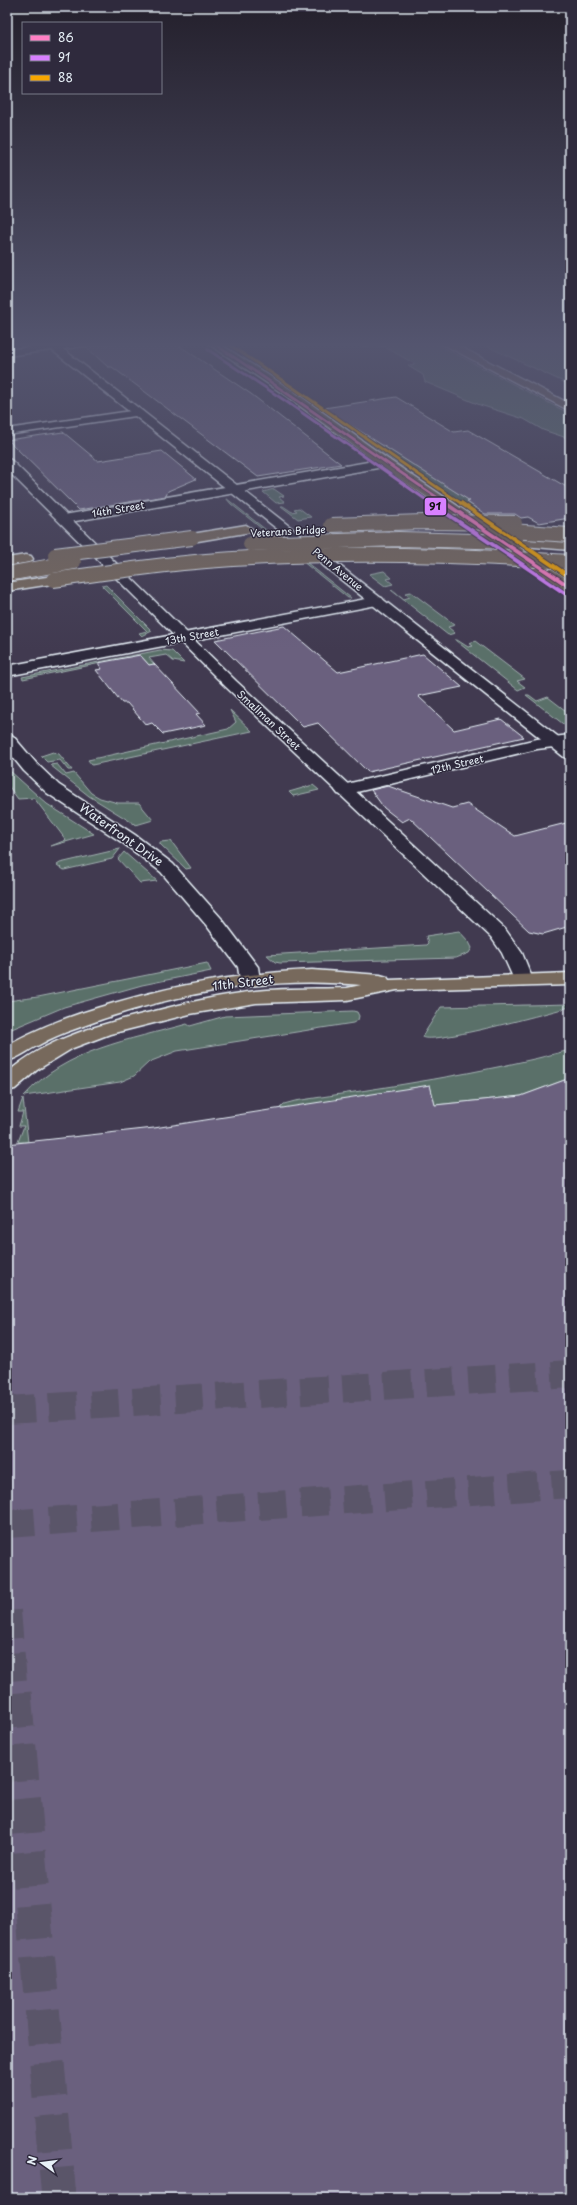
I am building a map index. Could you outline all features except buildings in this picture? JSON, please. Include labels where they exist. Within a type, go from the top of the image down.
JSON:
[{"type":"main road","points":[[361,445],[385,463],[570,587]]},
{"type":"main road","points":[[315,525],[438,522],[570,526]]},
{"type":"main road","points":[[192,538],[246,529],[300,526]]},
{"type":"main road","name":"Veterans Bridge","points":[[7,562],[192,538],[295,530],[361,528],[483,529],[570,535]]},
{"type":"main road","points":[[7,574],[119,556],[235,545],[329,540],[399,539],[570,546]]},
{"type":"main road","points":[[7,587],[205,562],[308,556],[425,555],[570,562]]},
{"type":"main road","points":[[53,580],[204,569],[361,565],[448,567],[570,576]]},
{"type":"main road","name":"11th Street","points":[[97,1023],[180,992],[250,980],[345,976],[397,984]]},
{"type":"main road","name":"11th Street","points":[[97,1023],[256,997],[347,994],[397,984],[570,979]]},
{"type":"main road","points":[[7,1055],[21,1045],[52,1029],[97,1023]]},
{"type":"main road","points":[[7,1084],[42,1057],[66,1044],[97,1023]]},
{"type":"street","name":"Penn Avenue","points":[[179,445],[377,601],[563,741],[570,754]]},
{"type":"street","name":"Smallman Street","points":[[7,463],[184,638],[344,790],[498,933],[512,953],[523,980]]},
{"type":"street","name":"14th Street","points":[[64,519],[385,463]]},
{"type":"street","name":"13th Street","points":[[7,671],[377,601]]},
{"type":"street","name":"Waterfront Drive","points":[[7,740],[30,767],[53,789],[130,839],[167,868],[214,922],[248,966],[250,980]]},
{"type":"street","name":"12th Street","points":[[344,790],[537,744],[563,741]]},
{"type":"green space","points":[[372,445],[382,445],[470,501],[467,502],[476,508],[470,510],[409,470],[412,469],[401,466]]},
{"type":"green space","points":[[274,489],[284,496],[279,497],[285,502],[276,503],[263,492]]},
{"type":"green space","points":[[226,498],[351,598],[348,598],[231,504]]},
{"type":"green space","points":[[281,506],[292,512],[297,511],[294,509],[299,508],[311,517],[298,519]]},
{"type":"green space","points":[[384,571],[392,578],[387,579],[393,584],[385,586],[369,574]]},
{"type":"green space","points":[[106,585],[152,631],[142,636],[139,633],[147,631],[102,586]]},
{"type":"green space","points":[[391,590],[404,599],[410,597],[405,593],[411,592],[455,625],[448,627],[455,633],[448,635]]},
{"type":"green space","points":[[455,640],[468,647],[473,646],[469,643],[475,641],[525,679],[517,681],[525,687],[518,690]]},
{"type":"green space","points":[[160,650],[172,651],[184,663],[173,661],[166,655],[149,658],[154,664],[149,665],[140,655],[23,679],[22,677]]},
{"type":"green space","points":[[526,695],[529,695],[537,701],[548,697],[570,714],[570,727],[567,727]]},
{"type":"green space","points":[[230,710],[252,731],[92,765],[88,760],[228,729],[236,722]]},
{"type":"green space","points":[[53,752],[59,754],[72,770],[68,770],[60,760],[47,762],[41,756]]},
{"type":"green space","points":[[57,764],[66,775],[74,773],[91,793],[100,798],[118,803],[139,803],[153,820],[136,825],[89,796],[50,765]]},
{"type":"green space","points":[[7,771],[10,771],[47,804],[94,834],[51,846],[66,840],[34,798],[18,799],[7,784]]},
{"type":"green space","points":[[313,785],[319,790],[293,796],[289,792]]},
{"type":"green space","points":[[171,841],[191,868],[186,869],[160,844],[160,842]]},
{"type":"green space","points":[[120,849],[112,859],[64,870],[57,865],[60,863]]},
{"type":"green space","points":[[124,852],[157,881],[140,883],[118,859]]},
{"type":"green space","points":[[459,931],[469,942],[472,948],[469,953],[456,958],[280,963],[275,962],[267,955],[426,945],[428,943],[426,936]]},
{"type":"green space","points":[[207,963],[211,971],[142,985],[64,1007],[7,1031],[7,1001],[38,997]]},
{"type":"green space","points":[[570,1004],[570,1007],[468,1032],[431,1038],[422,1037],[441,1007]]},
{"type":"green space","points":[[357,1012],[359,1016],[358,1020],[353,1023],[177,1051],[149,1062],[134,1076],[120,1082],[24,1096],[41,1080],[59,1067],[100,1048],[121,1041],[187,1024],[190,1026],[225,1016]]},
{"type":"green space","points":[[570,1050],[570,1078],[521,1096],[435,1105],[430,1086],[278,1110],[284,1104],[295,1101],[468,1073],[536,1059]]},
{"type":"green space","points":[[23,1098],[28,1142],[18,1142],[24,1126],[19,1126],[23,1112],[18,1112]]},
{"type":"tunnel","points":[[7,1410],[570,1374]]},
{"type":"tunnel","points":[[7,1524],[570,1484]]},
{"type":"tunnel","points":[[7,1611],[14,1694]]},
{"type":"tunnel","points":[[14,1693],[59,2198]]},
{"type":"transit line","name":"91","points":[[346,445],[381,470],[566,594]]},
{"type":"transit line","name":"86","points":[[360,445],[570,587]]},
{"type":"transit line","name":"88","points":[[375,445],[570,577]]}]
